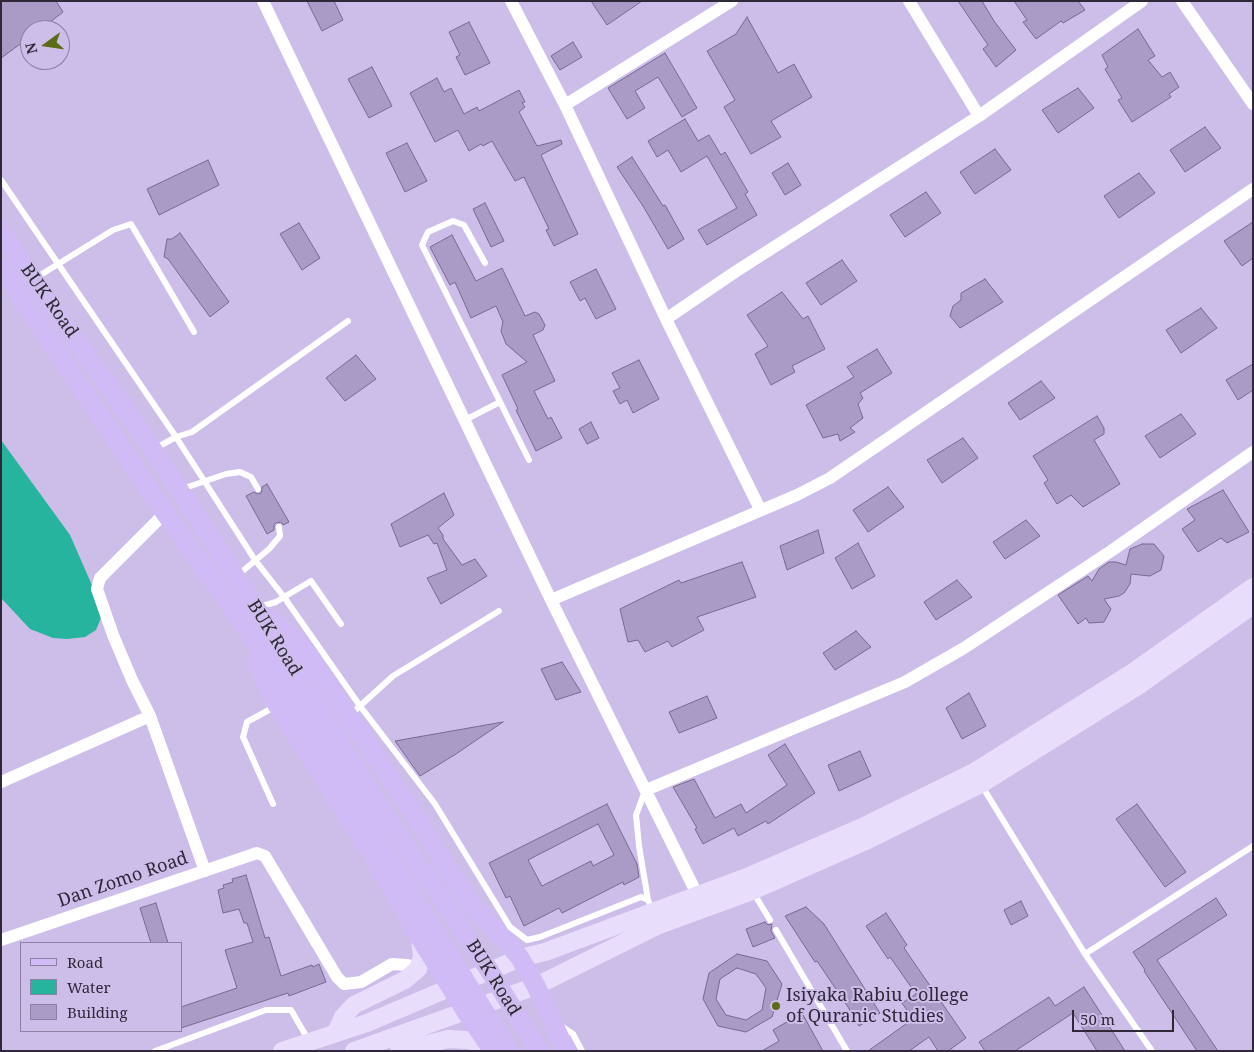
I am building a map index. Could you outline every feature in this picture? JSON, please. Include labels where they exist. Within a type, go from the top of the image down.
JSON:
[{"type":"main road","name":"BUK Road","points":[[1,230],[33,280],[153,450],[256,608],[382,810],[489,970],[539,1051]]},
{"type":"main road","name":"BUK Road","points":[[1,268],[165,513],[246,627],[509,1051]]},
{"type":"main road","points":[[354,1051],[536,986],[659,925],[747,877],[978,778],[1253,587]]},
{"type":"main road","points":[[282,1051],[367,1023],[520,958],[545,952],[651,906],[701,902],[752,891],[868,840],[1141,684],[1253,605]]},
{"type":"main road","points":[[256,608],[285,631],[305,651],[354,711],[477,912],[520,958],[536,986],[566,1051]]},
{"type":"main road","points":[[246,627],[256,660],[277,706],[372,854],[420,938],[490,1047]]},
{"type":"main road","points":[[336,1032],[343,1017],[354,1005],[406,980],[418,970],[422,956],[420,938]]},
{"type":"main road","points":[[399,1051],[448,1040],[467,1040],[490,1047]]},
{"type":"street","points":[[263,1],[551,600],[701,902]]},
{"type":"street","points":[[511,1],[565,105],[666,319],[760,509]]},
{"type":"street","points":[[565,105],[732,1]]},
{"type":"street","points":[[909,1],[979,116]]},
{"type":"street","points":[[666,319],[735,272],[979,116],[1142,1]]},
{"type":"street","points":[[1182,1],[1253,104]]},
{"type":"street","points":[[551,600],[760,509],[797,495],[830,478],[1253,189]]},
{"type":"street","points":[[646,790],[905,682],[964,648],[1111,551],[1253,452]]},
{"type":"street","points":[[165,513],[100,578],[97,585],[113,635],[150,716],[205,871]]},
{"type":"street","points":[[1,782],[150,716]]},
{"type":"street","name":"Dan Zomo Road","points":[[1,940],[257,853],[264,856],[337,977],[344,984],[361,982],[392,964],[406,965],[418,970]]},
{"type":"lane","points":[[1,180],[205,481],[255,560],[284,597],[354,711],[435,804],[510,927],[527,940],[540,937],[641,897],[651,906]]},
{"type":"lane","points":[[485,263],[464,225],[453,221],[428,232],[422,245],[529,460]]},
{"type":"lane","points":[[33,280],[113,230],[132,224],[194,332]]},
{"type":"lane","points":[[153,450],[192,432],[348,321]]},
{"type":"lane","points":[[465,420],[500,402]]},
{"type":"lane","points":[[178,490],[226,474],[240,472],[251,477],[258,489]]},
{"type":"lane","points":[[235,577],[280,536],[279,527]]},
{"type":"lane","points":[[256,608],[276,602],[311,581],[341,624]]},
{"type":"lane","points":[[354,711],[393,676],[498,612]]},
{"type":"lane","points":[[273,804],[244,736],[247,722],[277,706]]},
{"type":"lane","points":[[978,778],[1085,954],[1152,1051]]},
{"type":"lane","points":[[646,790],[636,816],[639,846],[651,906]]},
{"type":"lane","points":[[1085,954],[1253,846]]},
{"type":"lane","points":[[752,891],[770,920]]},
{"type":"lane","points":[[776,930],[847,1051]]},
{"type":"lane","points":[[155,1051],[266,1010],[291,1010],[309,1042]]},
{"type":"lane","points":[[552,1019],[573,1034],[582,1051]]},
{"type":"water","points":[[1,440],[70,535],[91,583],[101,618],[96,630],[85,637],[53,638],[30,629],[1,598]]},
{"type":"building","points":[[1,1],[56,1],[63,12],[53,20],[20,20],[20,44],[1,58]]},
{"type":"building","points":[[307,1],[334,1],[343,20],[322,31]]},
{"type":"building","points":[[591,1],[642,1],[607,25]]},
{"type":"building","points":[[958,1],[982,1],[994,21],[1016,50],[996,67],[983,49],[988,45]]},
{"type":"building","points":[[1014,1],[1078,1],[1085,10],[1063,23],[1061,21],[1036,39],[1023,22],[1027,20]]},
{"type":"building","points":[[747,17],[778,73],[794,64],[812,97],[771,121],[781,137],[751,154],[724,107],[735,100],[707,51],[736,34]]},
{"type":"building","points":[[469,22],[490,63],[465,75],[456,57],[460,55],[449,32]]},
{"type":"building","points":[[1138,29],[1155,56],[1148,60],[1162,77],[1170,72],[1179,87],[1169,94],[1171,97],[1132,122],[1118,100],[1122,98],[1105,69],[1108,67],[1102,55]]},
{"type":"building","points":[[573,42],[582,57],[560,70],[551,56]]},
{"type":"building","points":[[665,53],[697,108],[682,117],[658,77],[635,91],[645,108],[627,119],[608,88]]},
{"type":"building","points":[[372,67],[392,106],[369,118],[348,79]]},
{"type":"building","points":[[437,78],[444,92],[451,88],[464,114],[477,107],[479,111],[519,90],[525,102],[522,103],[525,107],[519,112],[537,146],[561,140],[562,144],[541,155],[578,234],[554,246],[546,230],[549,229],[524,177],[515,181],[492,141],[483,146],[481,144],[469,151],[458,130],[435,142],[410,93]]},
{"type":"building","points":[[1078,88],[1094,108],[1058,133],[1042,110]]},
{"type":"building","points":[[685,119],[698,141],[709,135],[721,155],[725,152],[748,192],[745,194],[757,215],[707,245],[698,230],[737,208],[707,156],[681,172],[668,150],[657,157],[648,141]]},
{"type":"building","points":[[1205,127],[1221,148],[1185,172],[1170,150]]},
{"type":"building","points":[[407,143],[427,181],[405,192],[386,153]]},
{"type":"building","points":[[995,149],[1011,170],[975,194],[960,172]]},
{"type":"building","points":[[632,157],[663,206],[665,205],[684,239],[668,249],[617,167]]},
{"type":"building","points":[[208,160],[219,185],[159,215],[147,189]]},
{"type":"building","points":[[788,163],[801,185],[785,195],[772,173]]},
{"type":"building","points":[[1139,173],[1155,193],[1119,218],[1104,196]]},
{"type":"building","points":[[926,192],[941,213],[905,237],[890,215]]},
{"type":"building","points":[[485,203],[504,241],[491,247],[473,209]]},
{"type":"building","points":[[1253,222],[1253,258],[1242,266],[1224,241]]},
{"type":"building","points":[[299,223],[320,258],[302,270],[280,234]]},
{"type":"building","points":[[180,233],[229,302],[210,317],[168,259],[164,257],[167,239],[172,239]]},
{"type":"building","points":[[452,235],[476,281],[502,268],[525,316],[535,312],[539,314],[545,325],[543,330],[533,335],[555,381],[534,391],[548,419],[551,417],[562,438],[536,451],[516,410],[518,409],[502,375],[527,362],[506,344],[501,331],[503,322],[496,306],[471,318],[455,282],[450,285],[430,247]]},
{"type":"building","points":[[842,260],[857,281],[821,305],[806,283]]},
{"type":"building","points":[[596,269],[616,309],[596,319],[585,298],[580,301],[570,282]]},
{"type":"building","points":[[985,279],[1003,302],[960,328],[950,316],[953,306],[961,300],[961,293]]},
{"type":"building","points":[[782,292],[803,319],[808,316],[825,349],[792,366],[795,372],[771,385],[755,354],[768,346],[747,315]]},
{"type":"building","points":[[1201,308],[1217,328],[1181,353],[1166,330]]},
{"type":"building","points":[[877,349],[892,373],[860,393],[863,398],[858,404],[863,418],[850,428],[855,432],[840,441],[838,434],[823,438],[806,405],[854,377],[847,367]]},
{"type":"building","points":[[356,355],[376,379],[345,401],[326,378]]},
{"type":"building","points":[[639,360],[659,399],[633,413],[627,400],[620,404],[613,391],[620,388],[612,373]]},
{"type":"building","points":[[1253,364],[1253,390],[1238,400],[1226,380]]},
{"type":"building","points":[[1041,381],[1055,398],[1020,420],[1008,403]]},
{"type":"building","points":[[1181,414],[1196,434],[1160,458],[1145,436]]},
{"type":"building","points":[[1097,416],[1104,428],[1104,434],[1094,440],[1120,484],[1083,507],[1071,495],[1057,504],[1044,483],[1048,480],[1033,456]]},
{"type":"building","points":[[591,422],[599,438],[587,444],[579,429]]},
{"type":"building","points":[[963,438],[978,458],[942,483],[927,460]]},
{"type":"building","points":[[267,484],[289,522],[283,525],[281,522],[276,523],[274,530],[267,534],[246,496],[254,492],[261,493],[262,487]]},
{"type":"building","points":[[888,487],[904,507],[868,532],[853,510]]},
{"type":"building","points":[[1223,490],[1249,532],[1227,543],[1221,538],[1198,552],[1182,529],[1195,520],[1187,509]]},
{"type":"building","points":[[444,493],[454,515],[438,528],[443,535],[443,539],[462,565],[475,559],[487,576],[441,604],[427,578],[447,570],[437,543],[434,544],[428,535],[400,547],[391,524]]},
{"type":"building","points":[[1026,520],[1040,536],[1005,559],[993,542]]},
{"type":"building","points":[[818,530],[824,553],[787,570],[780,546]]},
{"type":"building","points":[[858,543],[875,576],[852,589],[835,558]]},
{"type":"building","points":[[1142,544],[1154,544],[1164,556],[1161,570],[1150,576],[1131,574],[1130,584],[1124,593],[1104,599],[1111,609],[1104,622],[1089,623],[1086,618],[1078,624],[1058,595],[1088,576],[1092,581],[1099,569],[1109,562],[1126,565],[1130,549]]},
{"type":"building","points":[[742,562],[756,597],[697,617],[704,630],[672,647],[668,641],[645,652],[638,640],[628,642],[620,609],[679,580],[681,583]]},
{"type":"building","points":[[957,580],[972,597],[936,620],[924,602]]},
{"type":"building","points":[[856,631],[871,647],[835,670],[823,653]]},
{"type":"building","points":[[562,662],[581,692],[556,700],[541,669]]},
{"type":"building","points":[[969,693],[986,726],[962,739],[946,708]]},
{"type":"building","points":[[707,696],[717,718],[679,733],[669,712]]},
{"type":"building","points":[[503,722],[420,776],[395,741]]},
{"type":"building","points":[[785,744],[815,793],[768,824],[766,821],[738,836],[734,828],[703,844],[695,829],[697,828],[673,787],[694,779],[715,818],[741,804],[746,813],[787,785],[768,755]]},
{"type":"building","points":[[860,751],[871,776],[839,791],[828,765]]},
{"type":"building","points":[[607,804],[637,864],[639,877],[624,885],[623,882],[562,913],[559,908],[524,926],[510,896],[506,898],[489,863]],"holes":[[[598,824],[614,855],[593,866],[591,861],[542,886],[528,860]]]},
{"type":"building","points":[[1137,804],[1186,872],[1165,887],[1116,819]]},
{"type":"building","points":[[246,875],[265,938],[269,937],[281,976],[319,964],[326,982],[289,996],[288,993],[182,1028],[182,1007],[237,988],[225,950],[253,942],[247,923],[244,923],[239,909],[223,913],[218,890],[224,888],[223,885],[233,882],[232,879]]},
{"type":"building","points":[[1216,898],[1227,915],[1157,960],[1218,1051],[1197,1051],[1133,952]]},
{"type":"building","points":[[1021,901],[1028,916],[1011,925],[1004,910]]},
{"type":"building","points":[[156,903],[168,942],[151,942],[140,908]]},
{"type":"building","points":[[806,907],[824,924],[880,1013],[859,1026],[785,916]]},
{"type":"building","points":[[886,913],[907,945],[904,948],[966,1038],[948,1051],[938,1051],[929,1037],[909,1051],[868,1051],[913,1019],[902,1003],[916,994],[890,957],[888,959],[866,926]]},
{"type":"building","points":[[765,922],[768,925],[772,924],[771,931],[775,938],[753,947],[746,929]]},
{"type":"building","points":[[737,954],[767,961],[782,984],[772,1017],[746,1032],[718,1026],[703,999],[709,973]],"holes":[[[737,968],[756,974],[766,988],[762,1010],[746,1020],[726,1015],[716,999],[720,979]]]},
{"type":"building","points":[[1084,987],[1125,1051],[1097,1051],[1073,1013],[1015,1051],[985,1051],[979,1042],[1049,997],[1055,1006]]},
{"type":"building","points":[[802,1013],[823,1051],[762,1051],[779,1041],[773,1030]]},
{"type":"place","name":"Isiyaka Rabiu College of Quranic Studies","points":[[776,1006]]}]
